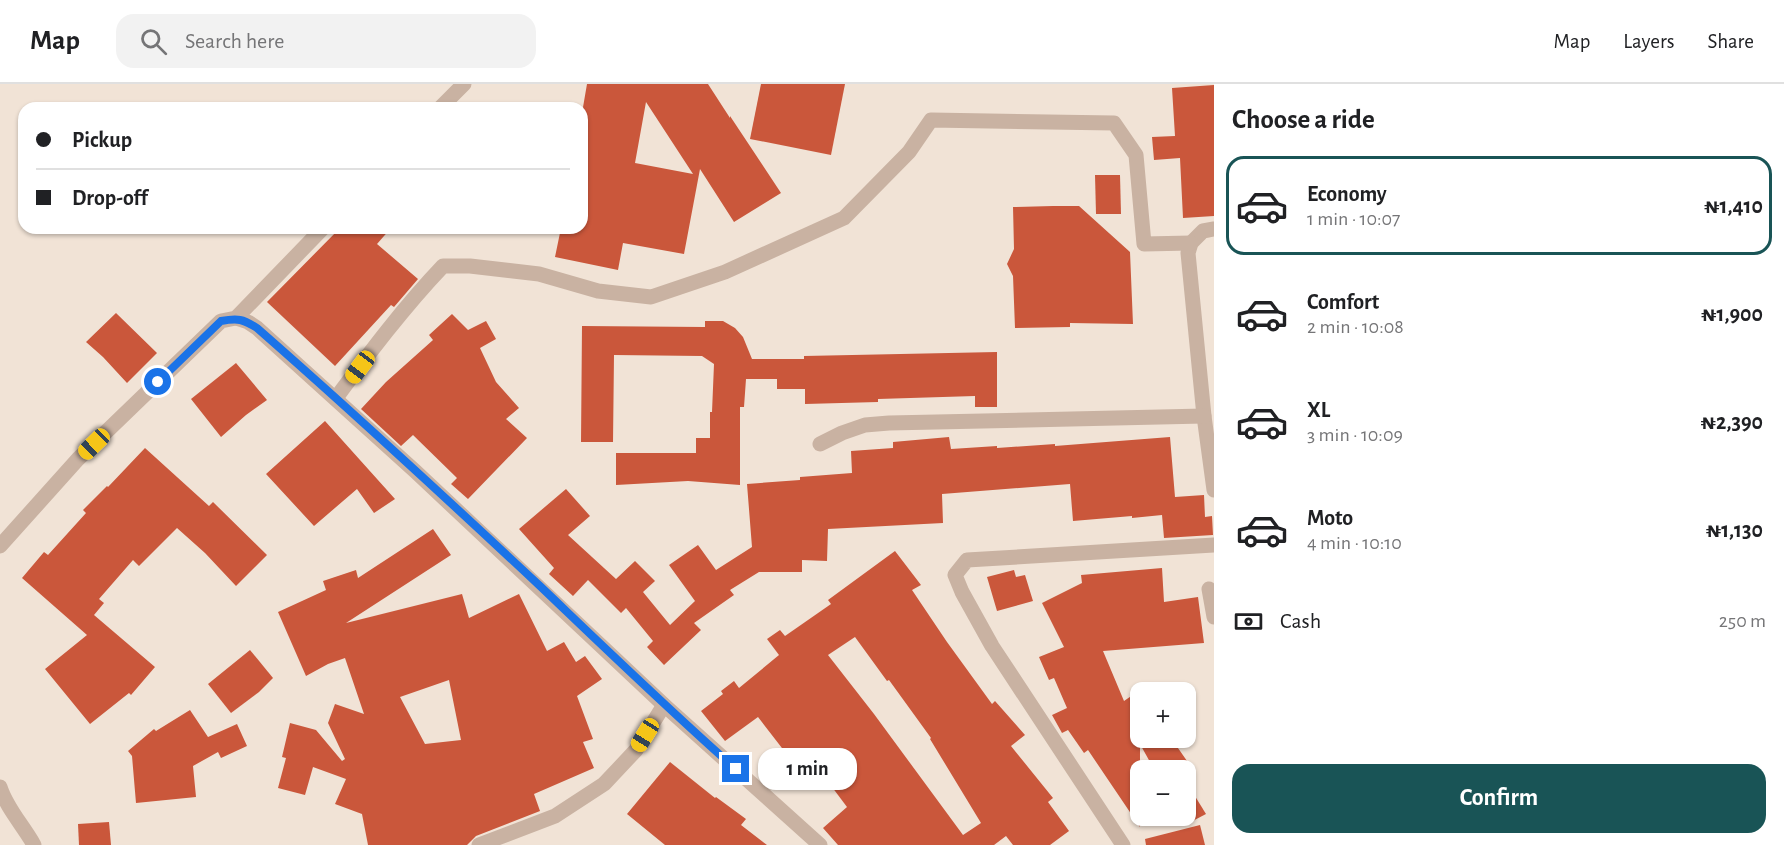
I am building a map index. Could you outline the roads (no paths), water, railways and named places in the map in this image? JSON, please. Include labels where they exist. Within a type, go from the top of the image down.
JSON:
[{"type":"street","points":[[446,102],[464,84]]},
{"type":"street","points":[[336,398],[419,291],[443,266],[470,266],[539,274],[598,291],[651,297],[725,272],[844,218],[909,152],[931,120],[1114,123],[1136,155],[1144,244],[1191,243]]},
{"type":"street","points":[[1214,229],[1203,231],[1191,243],[1188,253],[1204,416],[1214,490]]},
{"type":"street","points":[[236,318],[317,234]]},
{"type":"street","points":[[0,546],[78,459],[221,321],[236,318],[248,322],[336,398],[540,586],[664,705],[820,845]]},
{"type":"street","points":[[820,444],[865,425],[889,423],[1204,416]]},
{"type":"street","points":[[1123,845],[992,646],[962,592],[955,574],[967,560],[1214,545]]},
{"type":"street","points":[[1209,590],[1214,617]]},
{"type":"street","points":[[479,845],[555,816],[604,784],[636,750],[664,705]]},
{"type":"street","points":[[0,787],[5,803],[34,845]]}]
